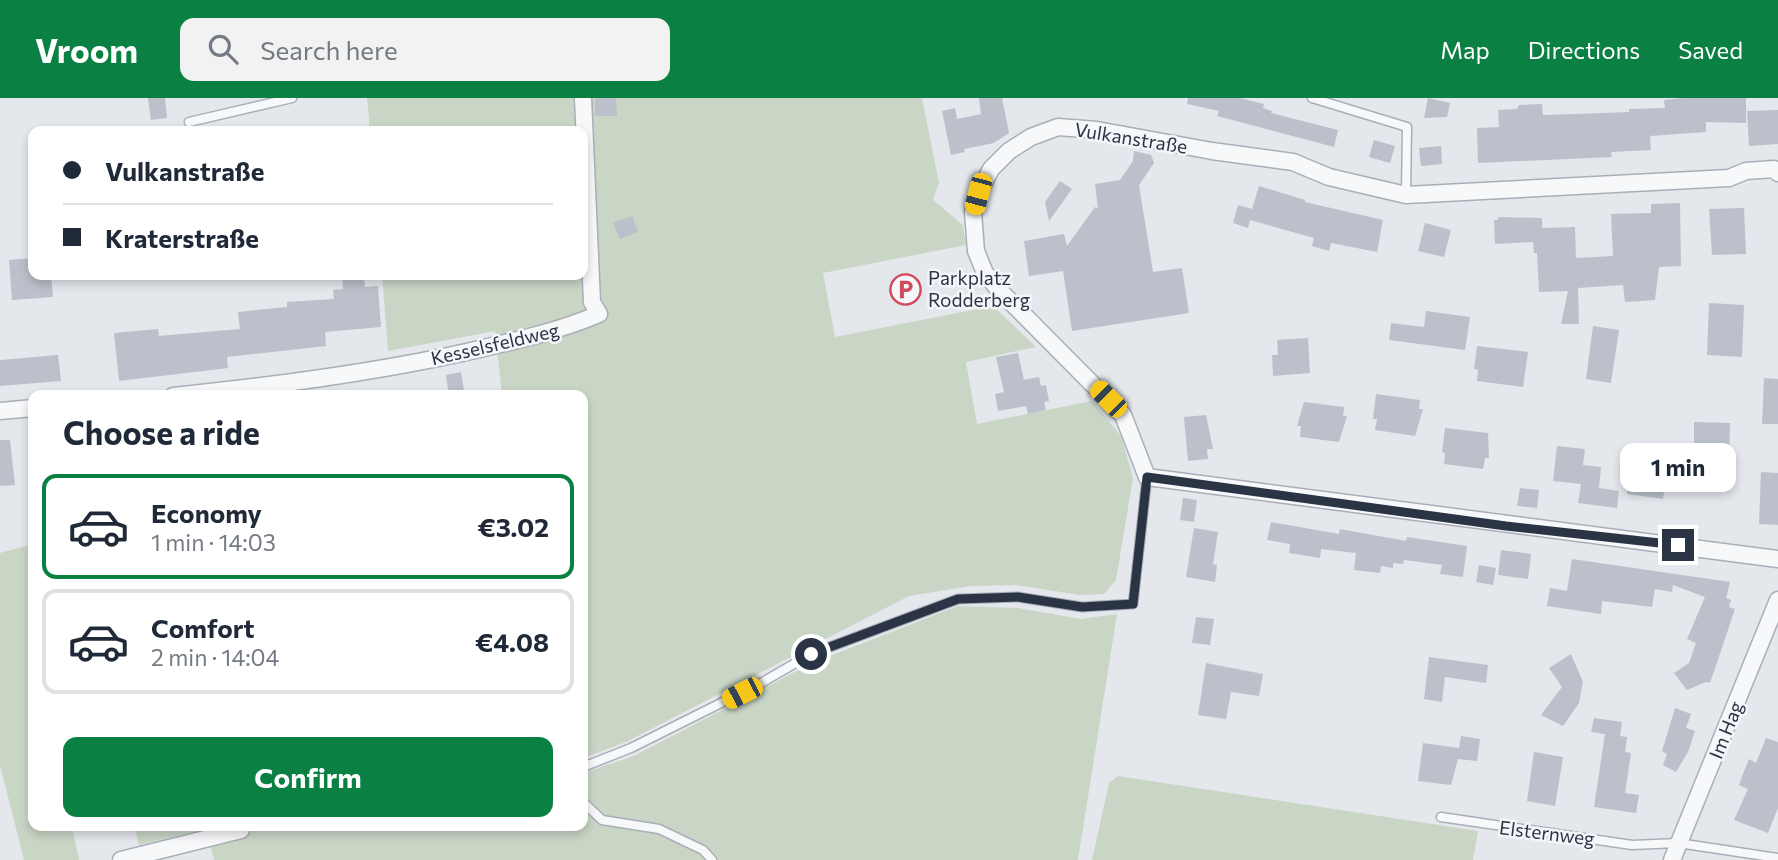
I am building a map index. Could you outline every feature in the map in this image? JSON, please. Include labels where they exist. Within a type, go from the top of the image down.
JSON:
[{"type":"street","name":"Kesselsfeldweg","points":[[583,98],[584,126]]},
{"type":"street","name":"Vulkanstraße","points":[[1147,477],[1123,415],[1015,308],[985,273],[976,251],[973,212],[978,194],[991,169],[1009,151],[1031,137],[1058,127],[1097,130],[1212,151],[1293,162],[1329,177],[1406,195],[1729,178],[1774,169],[1778,173]]},
{"type":"street","name":"Kesselsfeldweg","points":[[222,390],[360,373],[521,341],[560,331],[599,314],[592,302],[588,211]]},
{"type":"street","points":[[0,411],[28,408]]},
{"type":"street","points":[[1147,477],[1778,559]]},
{"type":"street","name":"Im Hag","points":[[1672,860],[1778,600]]},
{"type":"street","points":[[121,860],[171,854],[239,831]]},
{"type":"lane","points":[[189,122],[292,98]]},
{"type":"lane","points":[[1312,98],[1407,127],[1406,195]]},
{"type":"lane","name":"Vulkanstraße","points":[[588,765],[652,737],[761,683],[811,654],[958,599],[1018,597],[1082,607],[1133,604],[1147,477]]},
{"type":"lane","points":[[588,807],[602,820],[659,829],[703,849],[712,860]]},
{"type":"lane","name":"Elsternweg","points":[[1441,817],[1632,845],[1678,843],[1778,858]]},
{"type":"green space","points":[[367,98],[922,98],[939,183],[933,200],[963,225],[966,245],[823,273],[835,337],[993,306],[1036,347],[966,362],[977,424],[1092,401],[1121,436],[1133,478],[1116,580],[1104,594],[1080,595],[1016,585],[970,586],[909,596],[626,742],[588,756],[588,390],[501,390],[495,331],[388,351],[382,280],[588,280],[588,126],[370,126]]},
{"type":"green space","points":[[28,545],[28,831],[73,831],[79,860],[24,860],[0,765],[0,553]]},
{"type":"green space","points":[[958,606],[1018,608],[1081,619],[1117,614],[1078,860],[214,860],[207,831],[588,831],[588,771],[634,756],[812,663]]},
{"type":"green space","points":[[1118,776],[1478,831],[1473,860],[1092,860],[1109,783]]},
{"type":"green space","points":[[135,831],[198,831],[139,845]]},
{"type":"building","points":[[148,98],[165,98],[167,118],[151,120]]},
{"type":"building","points":[[595,98],[616,98],[617,116],[595,116]]},
{"type":"building","points":[[979,98],[1002,98],[1009,133],[994,143],[964,149],[965,152],[951,155],[942,111],[955,108],[957,119],[981,114]]},
{"type":"building","points":[[1188,98],[1240,98],[1264,104],[1263,108],[1272,111],[1271,113],[1338,130],[1334,147],[1217,116],[1219,111],[1187,104]]},
{"type":"building","points":[[1428,98],[1450,103],[1447,117],[1424,118]]},
{"type":"building","points":[[1746,98],[1746,123],[1706,122],[1706,132],[1650,136],[1651,150],[1611,152],[1612,157],[1478,163],[1477,128],[1499,127],[1498,110],[1517,109],[1519,105],[1542,104],[1543,115],[1629,112],[1629,109],[1665,108],[1664,100]]},
{"type":"building","points":[[1778,110],[1778,144],[1749,146],[1747,111]]},
{"type":"building","points":[[1374,140],[1395,146],[1390,163],[1369,157]]},
{"type":"building","points":[[1441,146],[1442,164],[1421,166],[1419,148]]},
{"type":"building","points":[[1134,151],[1151,155],[1154,163],[1139,185],[1153,272],[1182,268],[1189,313],[1072,331],[1063,271],[1029,276],[1024,241],[1064,234],[1067,246],[1095,207],[1098,209],[1095,184],[1120,180],[1133,161]]},
{"type":"building","points":[[1060,181],[1072,189],[1049,221],[1045,202]]},
{"type":"building","points":[[1259,186],[1305,202],[1383,220],[1377,252],[1331,243],[1329,251],[1312,246],[1314,238],[1250,220],[1248,228],[1233,223],[1238,205],[1252,209]]},
{"type":"building","points":[[1680,203],[1681,266],[1659,267],[1655,300],[1625,302],[1623,285],[1578,288],[1579,324],[1561,324],[1568,291],[1539,292],[1537,253],[1534,253],[1533,242],[1495,244],[1494,220],[1498,220],[1498,217],[1542,218],[1542,228],[1575,227],[1576,258],[1613,256],[1611,214],[1651,213],[1651,204]]},
{"type":"building","points":[[1744,208],[1746,254],[1712,255],[1709,209]]},
{"type":"building","points":[[632,216],[638,232],[620,239],[613,223]]},
{"type":"building","points":[[1425,223],[1451,230],[1444,257],[1418,251]]},
{"type":"building","points":[[28,258],[28,280],[51,280],[53,297],[12,300],[9,260]]},
{"type":"building","points":[[342,280],[364,280],[365,287],[378,286],[381,327],[325,332],[326,346],[227,357],[228,368],[119,381],[114,333],[158,329],[159,336],[240,329],[238,312],[287,307],[287,302],[334,299],[333,290],[343,289]]},
{"type":"building","points":[[1709,303],[1744,305],[1742,357],[1707,355]]},
{"type":"building","points":[[1426,311],[1470,317],[1465,350],[1389,340],[1391,323],[1424,327]]},
{"type":"building","points":[[1593,326],[1619,330],[1611,383],[1586,379]]},
{"type":"building","points":[[1308,338],[1310,373],[1273,376],[1272,355],[1278,355],[1277,340]]},
{"type":"building","points":[[1477,346],[1528,352],[1523,387],[1477,381],[1478,370],[1474,369]]},
{"type":"building","points":[[1018,353],[1024,380],[1039,377],[1041,386],[1046,385],[1049,401],[1044,402],[1046,410],[1028,414],[1026,406],[998,411],[995,394],[1004,392],[996,357]]},
{"type":"building","points":[[58,355],[61,381],[0,386],[0,360]]},
{"type":"building","points":[[461,372],[464,390],[448,390],[446,375]]},
{"type":"building","points":[[1764,378],[1778,379],[1778,424],[1762,424]]},
{"type":"building","points":[[1376,394],[1420,400],[1419,409],[1423,409],[1415,436],[1375,430],[1377,419],[1373,419]]},
{"type":"building","points":[[1304,402],[1344,407],[1343,416],[1347,416],[1339,442],[1300,437],[1301,426],[1297,426]]},
{"type":"building","points":[[1206,415],[1213,449],[1207,449],[1208,459],[1188,461],[1184,417]]},
{"type":"building","points":[[1694,422],[1730,423],[1729,469],[1716,469],[1716,473],[1667,472],[1663,499],[1627,494],[1633,452],[1694,460]]},
{"type":"building","points":[[1445,428],[1488,433],[1489,458],[1485,458],[1483,469],[1444,464],[1445,453],[1442,452]]},
{"type":"building","points":[[0,440],[10,440],[15,485],[0,486]]},
{"type":"building","points":[[1557,446],[1585,449],[1583,465],[1601,467],[1599,488],[1619,491],[1617,508],[1578,503],[1581,484],[1553,481]]},
{"type":"building","points":[[1761,472],[1778,473],[1778,525],[1759,524]]},
{"type":"building","points":[[1520,488],[1539,490],[1537,508],[1517,506]]},
{"type":"building","points":[[1183,498],[1197,500],[1194,522],[1180,520]]},
{"type":"building","points":[[1271,522],[1339,534],[1340,529],[1406,541],[1407,537],[1467,546],[1463,577],[1440,574],[1442,565],[1404,560],[1403,564],[1393,563],[1393,568],[1381,566],[1380,573],[1354,570],[1356,553],[1321,549],[1320,558],[1289,553],[1290,544],[1267,540]]},
{"type":"building","points":[[1194,528],[1218,532],[1213,564],[1217,565],[1215,582],[1186,577]]},
{"type":"building","points":[[1501,550],[1531,554],[1528,579],[1498,575]]},
{"type":"building","points":[[1572,559],[1730,582],[1726,598],[1731,600],[1729,607],[1735,609],[1710,683],[1706,682],[1687,690],[1674,673],[1689,663],[1696,643],[1687,639],[1705,597],[1673,585],[1672,592],[1655,589],[1652,607],[1602,601],[1601,614],[1547,606],[1550,588],[1567,591]]},
{"type":"building","points":[[1479,565],[1496,568],[1493,585],[1476,582]]},
{"type":"building","points":[[1196,617],[1214,619],[1210,645],[1192,643]]},
{"type":"building","points":[[1571,654],[1583,682],[1579,703],[1563,726],[1541,715],[1562,687],[1549,668]]},
{"type":"building","points":[[1429,657],[1488,665],[1486,683],[1445,677],[1442,702],[1424,699]]},
{"type":"building","points":[[1206,663],[1263,674],[1259,696],[1231,692],[1226,719],[1198,715]]},
{"type":"building","points":[[1675,708],[1691,714],[1686,728],[1695,731],[1688,752],[1676,772],[1663,765],[1667,754],[1662,751]]},
{"type":"building","points":[[1594,718],[1622,722],[1620,736],[1627,737],[1625,752],[1631,753],[1625,793],[1639,795],[1636,813],[1594,807],[1605,734],[1591,732]]},
{"type":"building","points":[[1461,736],[1480,739],[1477,761],[1458,759],[1451,785],[1418,781],[1423,743],[1459,748]]},
{"type":"building","points":[[1766,738],[1778,742],[1778,808],[1768,833],[1734,820],[1748,789],[1739,785],[1743,774],[1749,759],[1756,763]]},
{"type":"building","points":[[1534,752],[1563,757],[1555,806],[1527,801]]},
{"type":"place","name":"Parkplatz Rodderberg","points":[[905,289]]},
{"type":"route","points":[[811,654],[958,599],[1018,597],[1082,607],[1133,604],[1147,477],[1506,526],[1678,545]]}]
